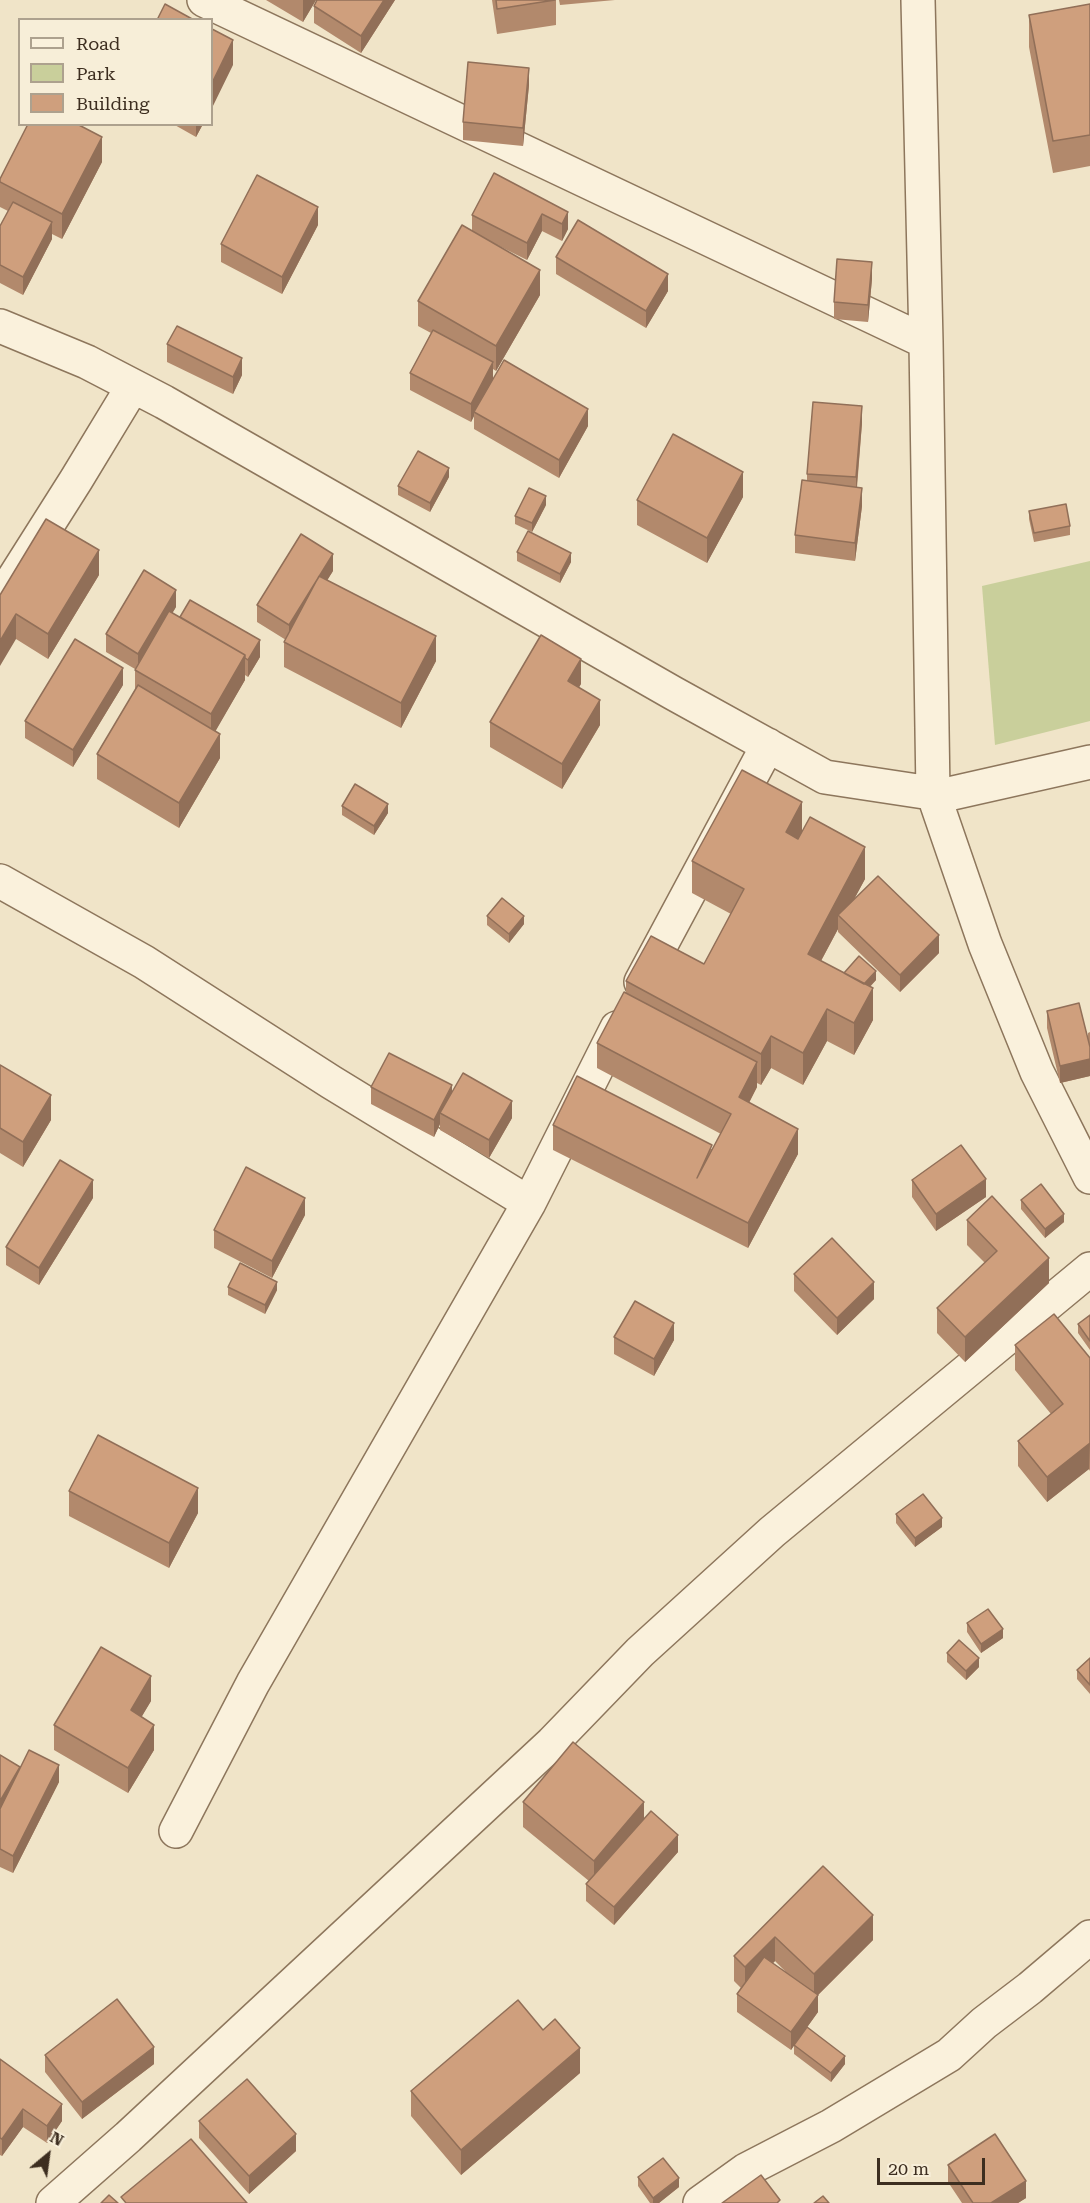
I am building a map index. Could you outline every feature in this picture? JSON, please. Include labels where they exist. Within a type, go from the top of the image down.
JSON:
[{"type":"street","points":[[204,0],[926,342]]},
{"type":"street","points":[[918,0],[933,793],[985,944],[1037,1072],[1090,1177]]},
{"type":"street","points":[[0,326],[87,362],[133,386],[825,777],[944,795],[1090,762]]},
{"type":"street","points":[[0,600],[133,386]]},
{"type":"street","points":[[176,1831],[253,1683],[529,1203],[632,1000],[768,745]]},
{"type":"street","points":[[0,881],[144,962],[331,1082],[529,1203]]},
{"type":"street","points":[[54,2203],[552,1743],[640,1652],[771,1532],[1090,1269]]},
{"type":"street","points":[[700,2203],[746,2170],[831,2126],[949,2055],[984,2023],[1030,1988],[1090,1937]]},
{"type":"green space","points":[[1090,561],[1090,721],[995,745],[982,586]]},
{"type":"building","points":[[317,0],[384,0],[361,36],[314,6]]},
{"type":"building","points":[[496,0],[555,0],[497,9]]},
{"type":"building","points":[[165,4],[190,18],[158,18]]},
{"type":"building","points":[[1090,4],[1090,135],[1053,141],[1029,15]]},
{"type":"building","points":[[213,30],[233,40],[213,81]]},
{"type":"building","points":[[468,62],[529,68],[523,128],[463,122]]},
{"type":"building","points":[[27,126],[81,126],[102,137],[62,214],[0,182]]},
{"type":"building","points":[[494,173],[568,212],[562,224],[542,214],[527,243],[472,215]]},
{"type":"building","points":[[257,175],[318,207],[282,277],[221,244]]},
{"type":"building","points":[[13,202],[52,222],[23,277],[0,265],[0,226]]},
{"type":"building","points":[[578,220],[668,274],[646,311],[556,257]]},
{"type":"building","points":[[462,225],[540,270],[496,346],[418,301]]},
{"type":"building","points":[[837,259],[872,262],[868,305],[834,302]]},
{"type":"building","points":[[177,326],[242,358],[233,377],[167,344]]},
{"type":"building","points":[[433,330],[493,362],[471,404],[410,373]]},
{"type":"building","points":[[504,360],[588,409],[559,460],[474,412]]},
{"type":"building","points":[[813,402],[862,406],[856,477],[807,474]]},
{"type":"building","points":[[673,434],[743,472],[707,538],[637,500]]},
{"type":"building","points":[[418,451],[449,468],[430,503],[398,486]]},
{"type":"building","points":[[802,480],[862,488],[855,543],[795,535]]},
{"type":"building","points":[[529,488],[546,496],[532,523],[515,516]]},
{"type":"building","points":[[1066,504],[1070,526],[1034,533],[1029,511]]},
{"type":"building","points":[[46,519],[99,550],[48,634],[16,614],[0,641],[0,595]]},
{"type":"building","points":[[528,531],[571,553],[560,574],[517,552]]},
{"type":"building","points":[[301,534],[333,554],[289,625],[257,605]]},
{"type":"building","points":[[144,570],[176,590],[138,654],[106,634]]},
{"type":"building","points":[[319,576],[436,636],[401,703],[284,642]]},
{"type":"building","points":[[190,600],[260,640],[248,660],[245,655],[180,617]]},
{"type":"building","points":[[169,611],[245,655],[211,714],[135,670]]},
{"type":"building","points":[[541,635],[581,659],[568,681],[600,700],[562,764],[490,722]]},
{"type":"building","points":[[75,639],[123,668],[73,750],[25,721]]},
{"type":"building","points":[[138,685],[220,734],[179,803],[97,754]]},
{"type":"building","points":[[742,770],[802,802],[786,832],[798,839],[810,817],[865,847],[808,954],[873,988],[854,1023],[827,1009],[803,1053],[771,1036],[761,1054],[626,981],[651,936],[704,964],[744,889],[692,861]]},
{"type":"building","points":[[355,784],[388,804],[374,826],[342,806]]},
{"type":"building","points":[[878,876],[939,935],[900,975],[838,915]]},
{"type":"building","points":[[502,898],[524,916],[509,934],[487,916]]},
{"type":"building","points":[[859,956],[876,971],[864,984],[844,973]]},
{"type":"building","points":[[624,992],[757,1062],[739,1097],[798,1129],[748,1223],[553,1125],[577,1076],[712,1145],[697,1178],[731,1114],[597,1043]]},
{"type":"building","points":[[1079,1003],[1090,1047],[1090,1059],[1060,1066],[1047,1011]]},
{"type":"building","points":[[389,1053],[452,1085],[434,1120],[371,1087]]},
{"type":"building","points":[[0,1065],[51,1095],[23,1142],[0,1128]]},
{"type":"building","points":[[463,1073],[512,1101],[489,1140],[440,1113]]},
{"type":"building","points":[[961,1145],[986,1179],[936,1214],[912,1180]]},
{"type":"building","points":[[60,1160],[93,1180],[39,1268],[6,1247]]},
{"type":"building","points":[[246,1167],[305,1198],[272,1261],[214,1230]]},
{"type":"building","points":[[1041,1184],[1064,1214],[1045,1229],[1021,1200]]},
{"type":"building","points":[[992,1196],[1049,1258],[965,1337],[937,1308],[997,1251],[967,1220]]},
{"type":"building","points":[[832,1238],[874,1282],[837,1318],[794,1274]]},
{"type":"building","points":[[240,1263],[277,1282],[265,1305],[228,1287]]},
{"type":"building","points":[[635,1301],[674,1323],[654,1359],[614,1337]]},
{"type":"building","points":[[1054,1314],[1090,1358],[1090,1443],[1047,1477],[1018,1441],[1063,1404],[1015,1345]]},
{"type":"building","points":[[1090,1315],[1090,1341],[1078,1324]]},
{"type":"building","points":[[98,1435],[198,1488],[169,1543],[69,1491]]},
{"type":"building","points":[[923,1494],[942,1518],[915,1538],[896,1514]]},
{"type":"building","points":[[988,1609],[1003,1629],[981,1644],[967,1623]]},
{"type":"building","points":[[959,1640],[979,1658],[966,1671],[947,1653]]},
{"type":"building","points":[[101,1647],[151,1676],[131,1710],[154,1725],[128,1768],[54,1725]]},
{"type":"building","points":[[1090,1658],[1090,1685],[1077,1670]]},
{"type":"building","points":[[573,1742],[644,1802],[594,1861],[523,1802]]},
{"type":"building","points":[[29,1750],[59,1765],[13,1856],[0,1849],[0,1809]]},
{"type":"building","points":[[0,1755],[20,1767],[0,1801]]},
{"type":"building","points":[[651,1811],[678,1835],[614,1907],[586,1884]]},
{"type":"building","points":[[823,1866],[873,1915],[814,1974],[775,1937],[745,1967],[734,1956]]},
{"type":"building","points":[[764,1957],[818,1995],[791,2032],[737,1994]]},
{"type":"building","points":[[117,1999],[154,2047],[82,2102],[45,2055]]},
{"type":"building","points":[[518,2000],[543,2030],[555,2019],[580,2048],[461,2150],[411,2091]]},
{"type":"building","points":[[807,2027],[845,2056],[831,2073],[794,2045]]},
{"type":"building","points":[[0,2059],[62,2104],[47,2126],[23,2109],[2,2139],[0,2138]]},
{"type":"building","points":[[247,2079],[296,2134],[249,2176],[199,2121]]},
{"type":"building","points":[[995,2134],[1026,2181],[991,2203],[973,2203],[948,2165]]},
{"type":"building","points":[[191,2139],[247,2203],[126,2203],[121,2197]]},
{"type":"building","points":[[663,2158],[679,2178],[653,2198],[638,2177]]},
{"type":"building","points":[[761,2175],[780,2200],[777,2203],[722,2203]]},
{"type":"building","points":[[109,2195],[118,2203],[101,2203]]},
{"type":"building","points":[[823,2196],[829,2203],[814,2203]]}]
